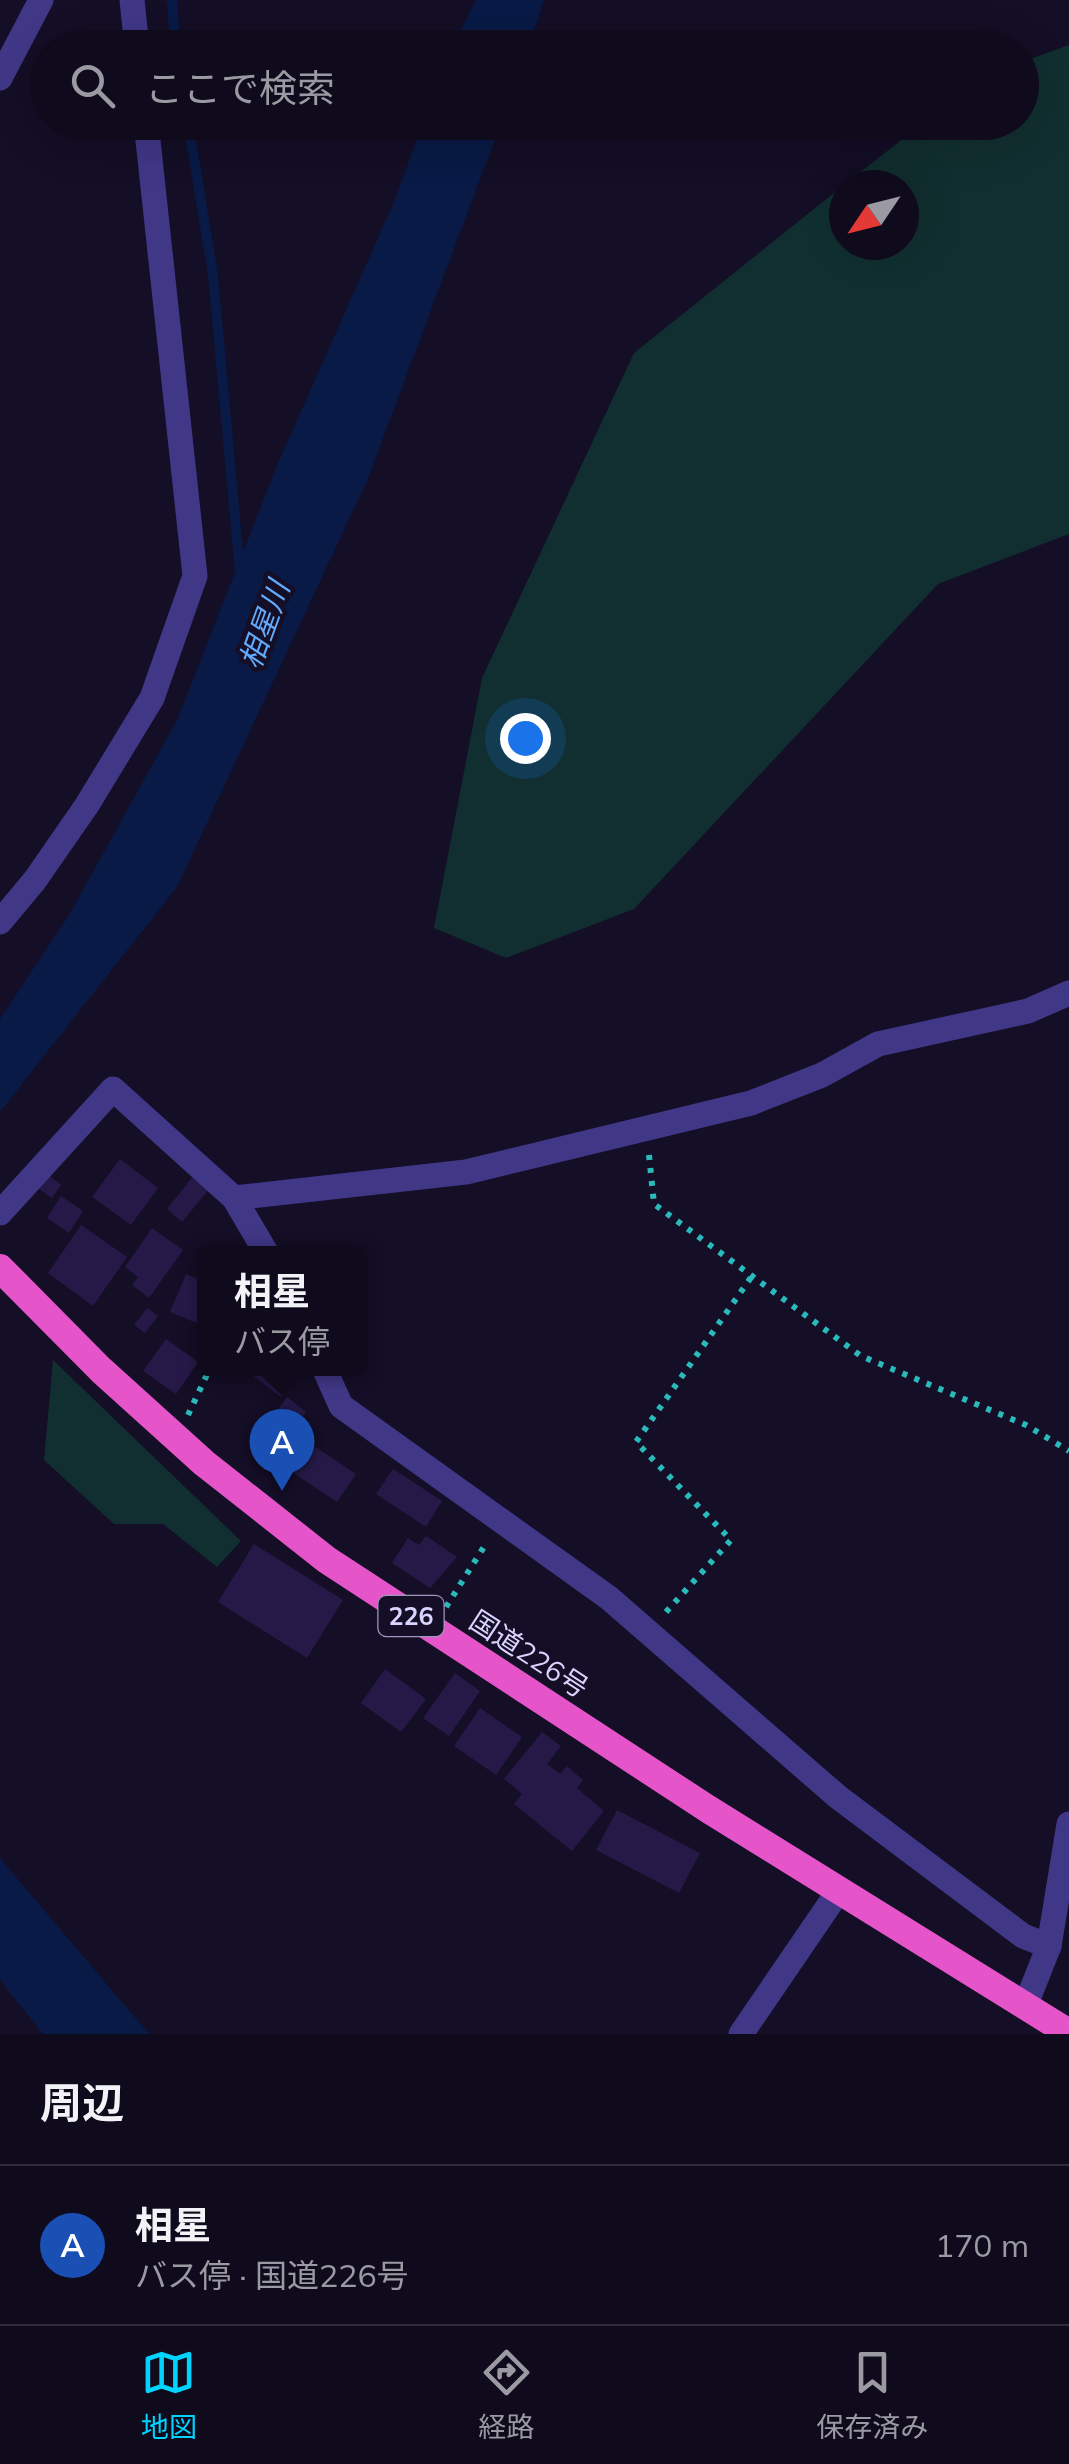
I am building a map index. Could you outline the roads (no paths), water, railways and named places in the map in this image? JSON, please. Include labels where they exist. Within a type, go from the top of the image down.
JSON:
[{"type":"highway","name":"国道226号","points":[[0,1268],[177,1439],[328,1560],[838,1892],[1069,2033]]},
{"type":"street","points":[[0,78],[42,0]]},
{"type":"street","points":[[132,0],[135,30]]},
{"type":"street","points":[[0,922],[35,880],[87,805],[152,698],[195,576],[148,140]]},
{"type":"street","points":[[234,1198],[466,1172],[751,1104],[822,1076],[878,1044],[1028,1010],[1069,993]]},
{"type":"street","points":[[0,1213],[113,1089],[234,1198],[262,1246]]},
{"type":"street","points":[[327,1376],[340,1406],[501,1520],[648,1632],[838,1797],[1023,1936],[1049,1946]]},
{"type":"street","points":[[1026,2004],[1049,1946],[1069,1824]]},
{"type":"street","points":[[740,2034],[838,1892]]},
{"type":"water","points":[[476,0],[544,0],[534,30],[461,30]]},
{"type":"water","name":"相星川","points":[[417,140],[495,140],[367,481],[177,887],[0,1112],[0,1019],[69,915],[177,720],[278,463],[393,204]]},
{"type":"water","points":[[0,1858],[149,2034],[43,2034],[0,1980]]},
{"type":"waterway","points":[[172,0],[174,30]]},
{"type":"waterway","points":[[191,140],[213,275],[240,573]]},
{"type":"place","name":"相星","points":[[282,1491]]}]
